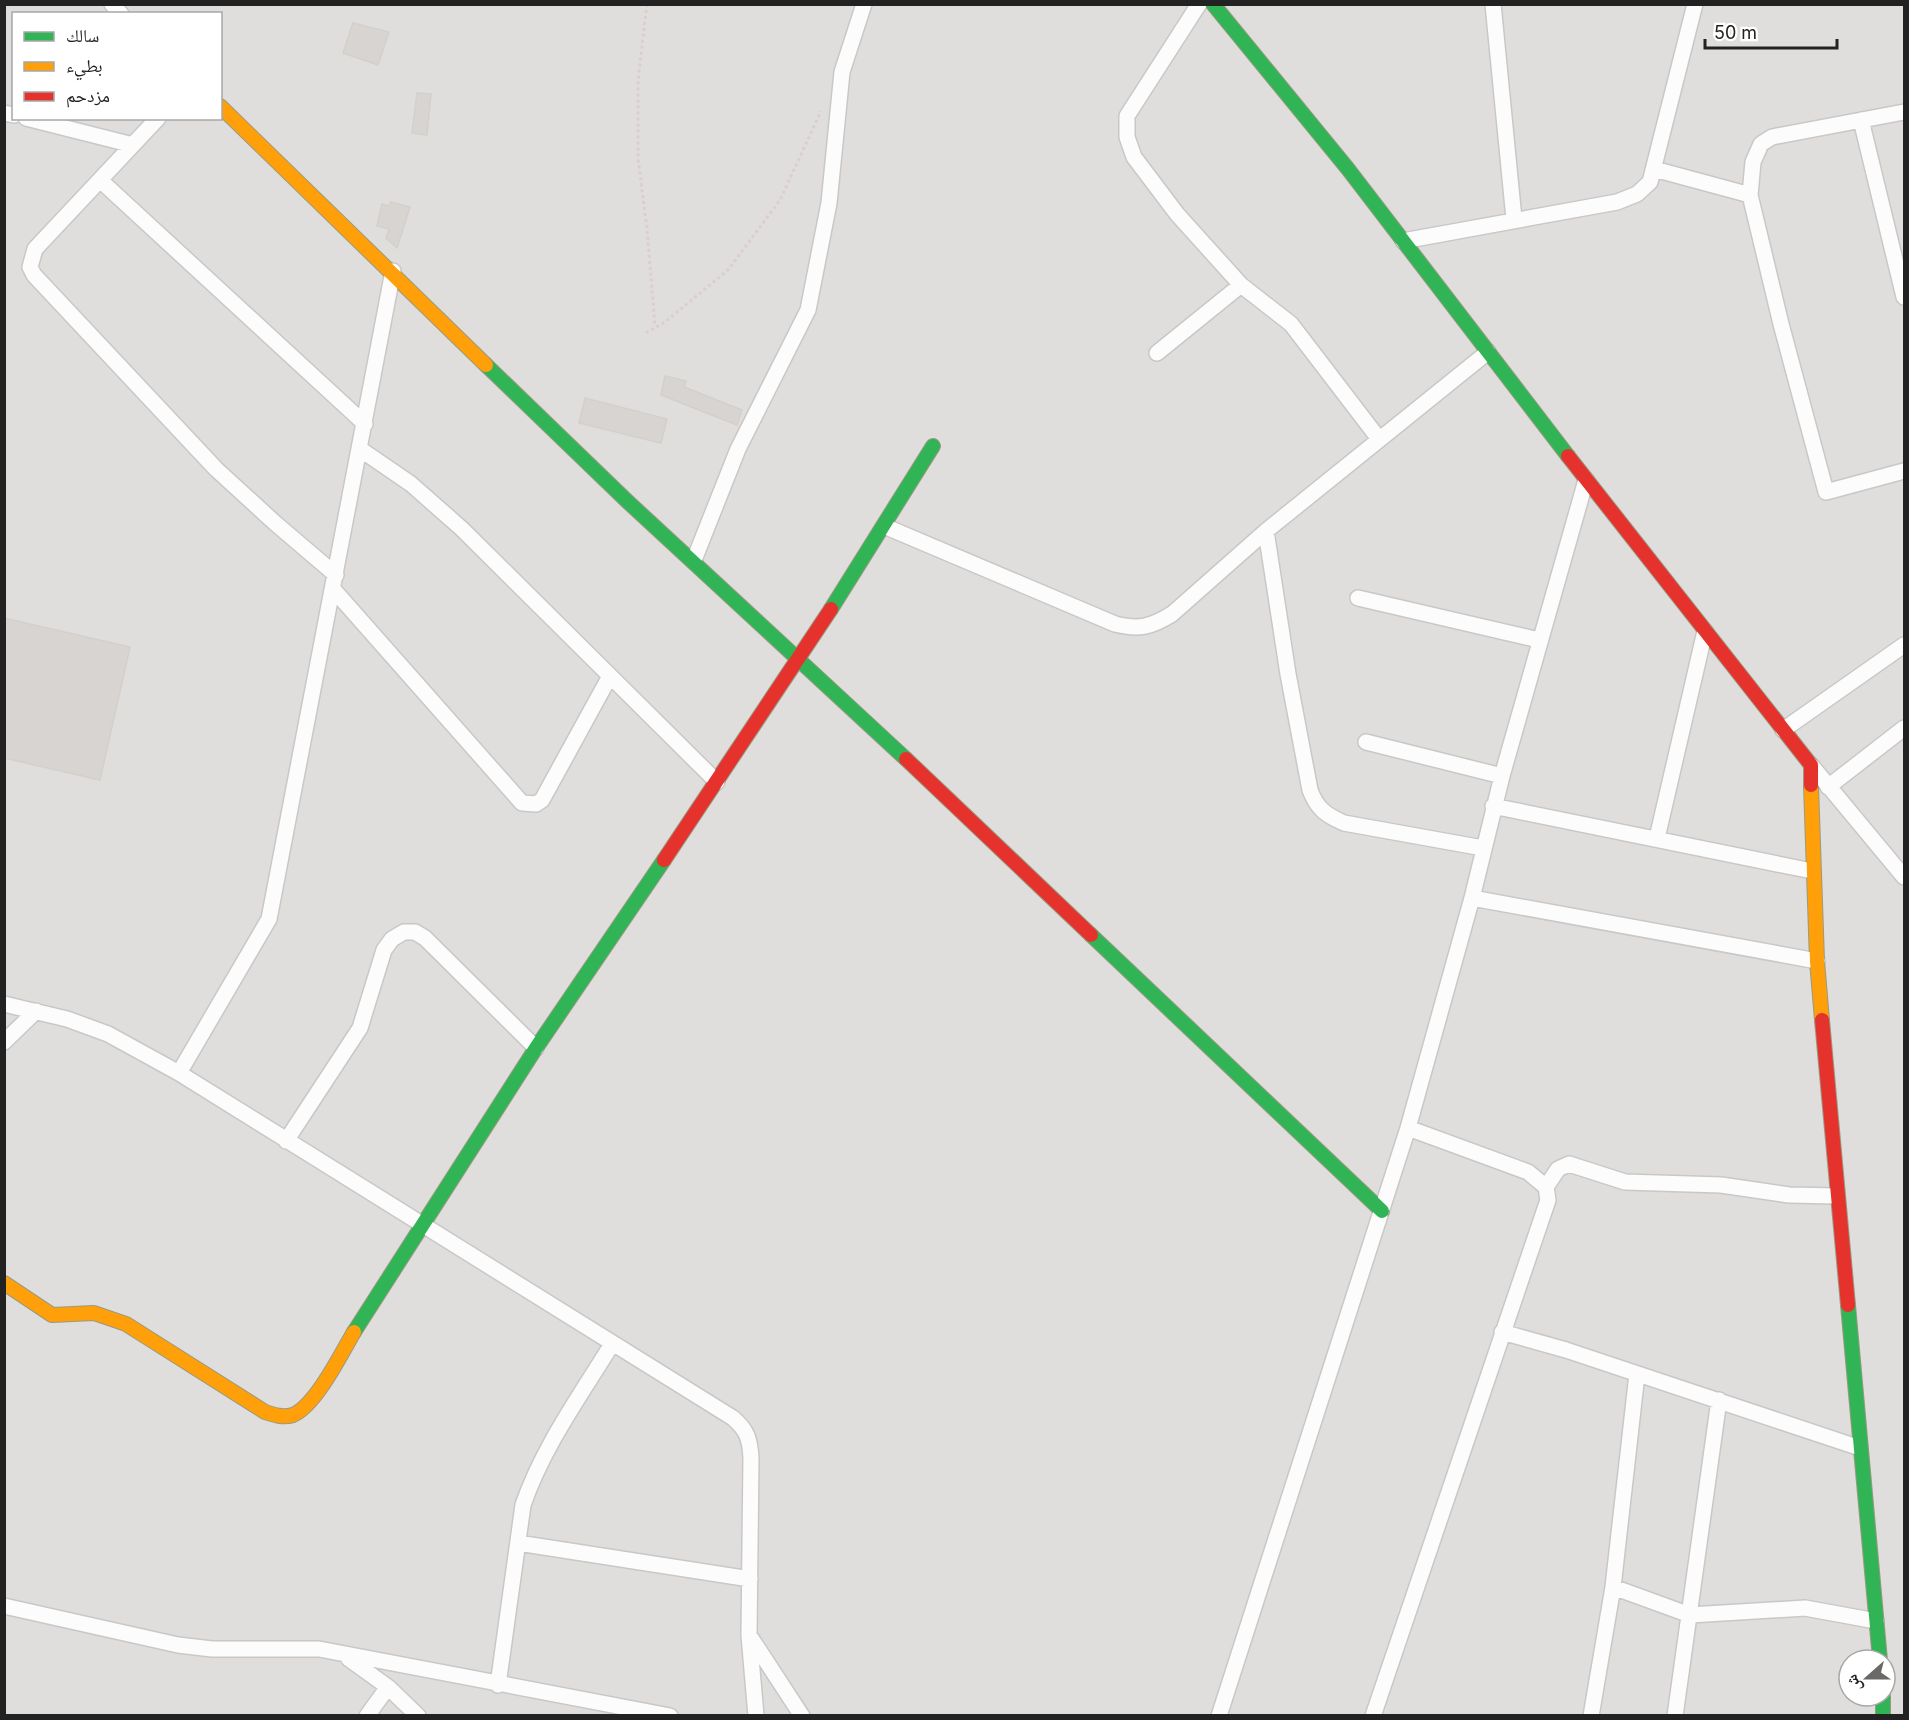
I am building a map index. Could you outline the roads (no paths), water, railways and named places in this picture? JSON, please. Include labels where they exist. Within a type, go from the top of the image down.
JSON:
[{"type":"street","points":[[694,560],[742,438],[808,310],[829,203],[842,72],[864,4]]},
{"type":"street","points":[[1199,4],[1127,116],[1127,137],[1134,157],[1177,214],[1241,285],[1291,324],[1379,440]]},
{"type":"street","points":[[1213,4],[1348,169],[1586,480],[1828,787],[1905,877]]},
{"type":"street","points":[[1493,4],[1514,219]]},
{"type":"street","points":[[1403,241],[1617,202],[1637,194],[1650,182],[1654,169],[1695,4]]},
{"type":"street","points":[[222,108],[393,271],[489,369],[627,501],[694,560],[1382,1211]]},
{"type":"street","points":[[1905,112],[1772,137],[1761,144],[1753,162],[1750,195],[1781,324],[1826,492],[1905,471]]},
{"type":"street","points":[[34,120],[133,145]]},
{"type":"street","points":[[156,120],[35,249],[30,267],[34,275],[216,469],[335,582],[522,803],[536,804],[542,800],[610,676]]},
{"type":"street","points":[[1862,120],[1905,297]]},
{"type":"street","points":[[1654,169],[1750,195]]},
{"type":"street","points":[[100,180],[365,424]]},
{"type":"street","points":[[179,1073],[269,919],[393,271]]},
{"type":"street","points":[[1156,353],[1241,285]]},
{"type":"street","points":[[884,526],[1115,624],[1137,629],[1155,625],[1172,614],[1266,531],[1488,352]]},
{"type":"street","points":[[4,1283],[52,1316],[94,1313],[126,1324],[156,1346],[264,1412],[280,1418],[290,1417],[299,1411],[313,1397],[536,1048],[800,660],[933,446]]},
{"type":"street","points":[[360,449],[411,484],[462,529],[717,782]]},
{"type":"street","points":[[1219,1716],[1408,1128],[1472,898],[1483,848],[1539,640],[1586,480]]},
{"type":"street","points":[[1266,531],[1288,674],[1310,790],[1316,806],[1329,816],[1344,823],[1483,848]]},
{"type":"street","points":[[1358,598],[1539,640]]},
{"type":"street","points":[[1657,838],[1705,631]]},
{"type":"street","points":[[1783,730],[1905,645]]},
{"type":"street","points":[[1828,787],[1905,728]]},
{"type":"street","points":[[1366,742],[1502,776]]},
{"type":"street","points":[[1811,765],[1812,871],[1817,961],[1836,1196],[1879,1648]]},
{"type":"street","points":[[1494,806],[1812,871]]},
{"type":"street","points":[[1472,898],[1817,961]]},
{"type":"street","points":[[286,1141],[360,1028],[384,950],[392,939],[404,932],[414,932],[425,939],[536,1048]]},
{"type":"street","points":[[4,1004],[67,1018],[108,1035],[179,1073],[733,1418],[744,1428],[750,1441],[751,1458],[749,1635],[756,1716]]},
{"type":"street","points":[[4,1042],[36,1011]]},
{"type":"street","points":[[1373,1716],[1502,1332],[1545,1215],[1548,1200],[1546,1187],[1528,1172],[1408,1128]]},
{"type":"street","points":[[1546,1187],[1558,1169],[1569,1164],[1625,1182],[1721,1185],[1789,1195],[1836,1196]]},
{"type":"street","points":[[1502,1332],[1719,1400],[1860,1448]]},
{"type":"street","points":[[498,1685],[523,1505],[533,1477],[612,1344]]},
{"type":"street","points":[[1591,1716],[1613,1587],[1637,1374]]},
{"type":"street","points":[[1675,1716],[1719,1400]]},
{"type":"street","points":[[518,1543],[750,1579]]},
{"type":"street","points":[[1613,1587],[1690,1615],[1805,1608],[1876,1621]]},
{"type":"street","points":[[4,1606],[178,1646],[238,1649],[319,1648],[498,1685],[670,1716]]},
{"type":"street","points":[[749,1635],[802,1716]]},
{"type":"street","points":[[344,1655],[388,1687],[418,1716]]},
{"type":"street","points":[[367,1716],[388,1687]]}]
